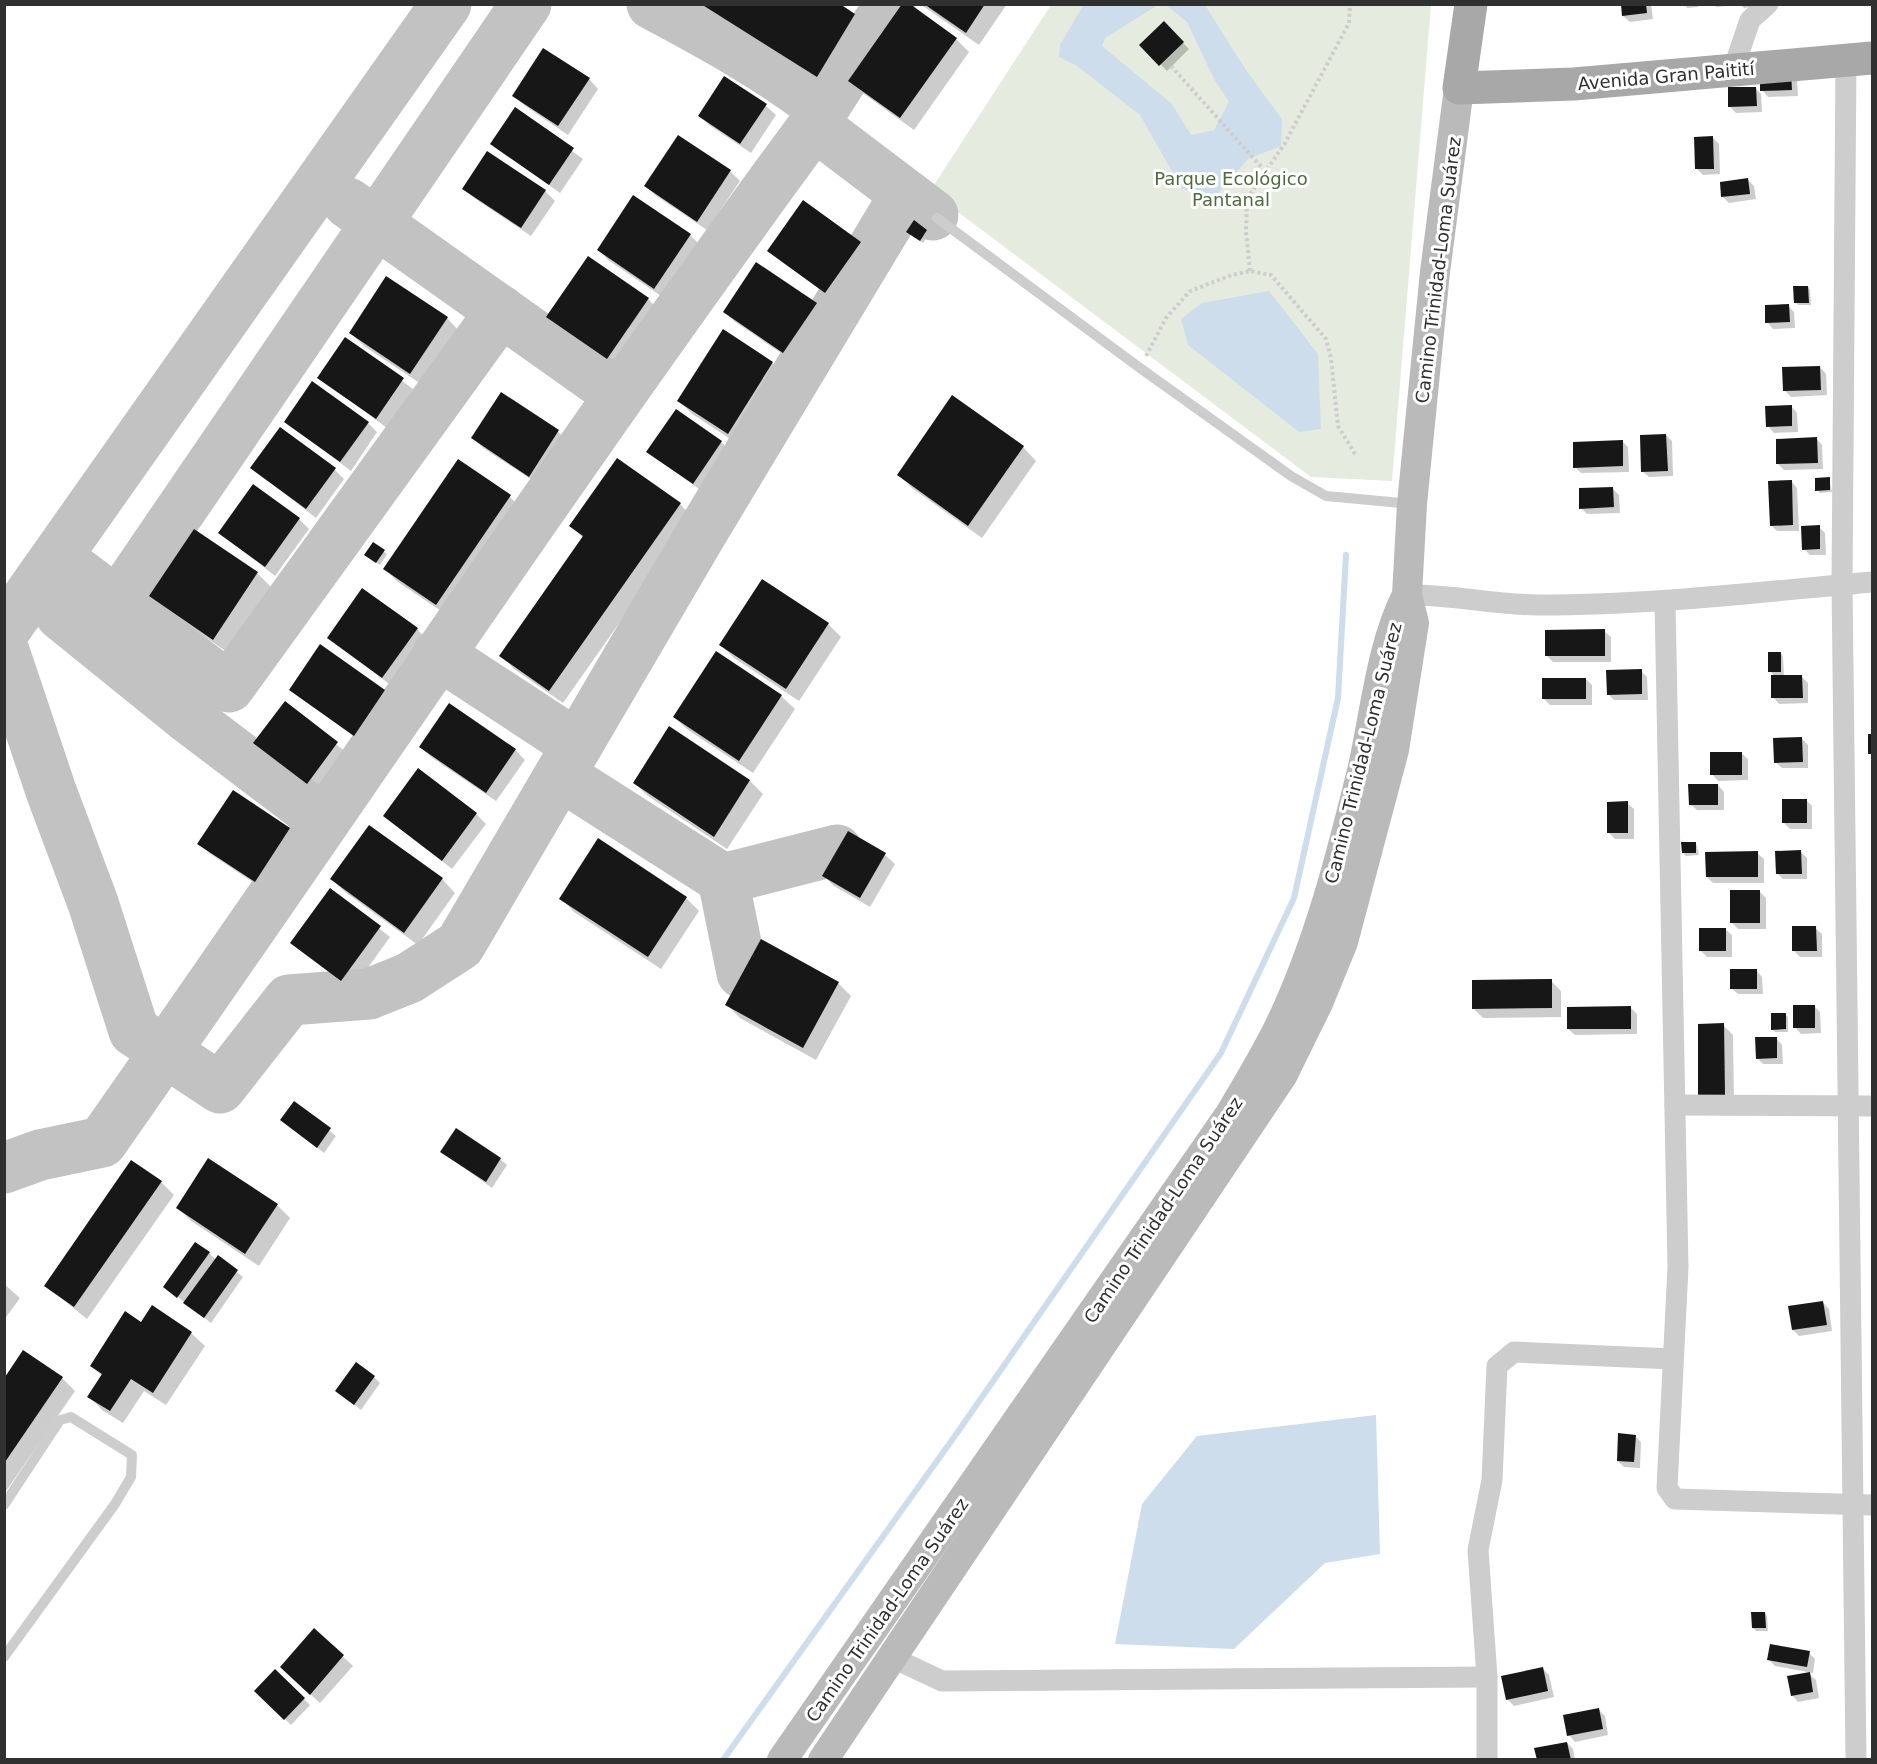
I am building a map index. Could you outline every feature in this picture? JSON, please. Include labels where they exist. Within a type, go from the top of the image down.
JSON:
[{"type":"main road","points":[[1459,88],[1471,4]]},
{"type":"main road","name":"Avenida Gran Paitití","points":[[1459,88],[1574,84],[1859,60]]},
{"type":"street","points":[[1733,70],[1750,20],[1768,4]]},
{"type":"street","points":[[1856,1760],[1863,1505],[1850,1106],[1842,584],[1859,60]]},
{"type":"street","name":"Camino Trinidad-Loma Suárez","points":[[823,1760],[1282,1076],[1318,1003],[1343,942],[1394,750],[1414,623],[1407,595],[1412,504],[1435,272],[1459,88]]},
{"type":"street","points":[[1407,595],[1536,605],[1665,602],[1872,582]]},
{"type":"street","name":"Camino Trinidad-Loma Suárez","points":[[782,1760],[1224,1124],[1255,1074],[1282,1021],[1324,912],[1374,722],[1393,622],[1407,595]]},
{"type":"street","points":[[1665,602],[1678,1267],[1667,1488],[1675,1499],[1863,1505]]},
{"type":"street","points":[[1675,1105],[1872,1106]]},
{"type":"street","points":[[1487,1760],[1487,1677],[1478,1550],[1492,1480],[1497,1366],[1514,1352],[1673,1359]]},
{"type":"street","points":[[891,1657],[942,1681],[1487,1677]]},
{"type":"lane","points":[[937,218],[1291,476],[1326,496],[1412,504]]},
{"type":"lane","points":[[4,1505],[60,1420],[71,1416],[132,1455],[131,1477],[115,1504],[4,1657]]},
{"type":"path","points":[[1250,271],[1246,231],[1247,199],[1285,143],[1349,23],[1350,4]]},
{"type":"path","points":[[1172,66],[1265,171]]},
{"type":"path","points":[[1140,368],[1166,318],[1190,291],[1232,275],[1250,271],[1271,275],[1326,339],[1331,358],[1338,426],[1355,454]]},
{"type":"green space","name":"Parque Ecológico Pantanal","points":[[1051,5],[1431,5],[1392,481],[1311,477],[930,191]]},
{"type":"water","points":[[1084,4],[1158,5],[1105,38],[1102,46],[1172,104],[1191,135],[1214,130],[1229,102],[1214,79],[1187,22],[1166,5],[1205,5],[1246,70],[1282,119],[1281,146],[1248,159],[1217,195],[1182,189],[1140,115],[1077,66],[1059,57],[1060,45]]},
{"type":"water","points":[[1269,291],[1318,354],[1321,429],[1299,432],[1188,345],[1181,319],[1202,303]]},
{"type":"water","points":[[1376,1415],[1380,1554],[1325,1563],[1234,1649],[1115,1644],[1142,1504],[1197,1436]]},
{"type":"building","points":[[701,4],[840,4],[855,14],[817,77]]},
{"type":"building","points":[[902,4],[910,4],[957,38],[900,118],[848,81]]},
{"type":"building","points":[[924,4],[985,4],[966,33]]},
{"type":"building","points":[[1621,4],[1646,4],[1647,13],[1622,16]]},
{"type":"building","points":[[1164,21],[1184,42],[1159,66],[1139,45]]},
{"type":"building","points":[[543,48],[590,78],[558,126],[512,96]]},
{"type":"building","points":[[1791,72],[1792,90],[1760,91],[1760,73]]},
{"type":"building","points":[[724,76],[767,104],[740,144],[698,116]]},
{"type":"building","points":[[1728,87],[1756,87],[1757,106],[1728,107]]},
{"type":"building","points":[[515,107],[574,148],[549,185],[490,144]]},
{"type":"building","points":[[678,135],[731,170],[697,222],[644,186]]},
{"type":"building","points":[[1713,136],[1714,169],[1695,169],[1694,137]]},
{"type":"building","points":[[487,151],[546,190],[521,228],[462,189]]},
{"type":"building","points":[[1748,178],[1750,194],[1721,197],[1720,182]]},
{"type":"building","points":[[633,195],[691,234],[654,289],[597,250]]},
{"type":"building","points":[[803,200],[861,242],[825,293],[767,251]]},
{"type":"building","points":[[914,220],[927,230],[920,241],[906,232]]},
{"type":"building","points":[[588,256],[649,298],[607,359],[546,317]]},
{"type":"building","points":[[756,262],[817,303],[783,353],[723,312]]},
{"type":"building","points":[[386,276],[448,317],[410,374],[349,333]]},
{"type":"building","points":[[1793,286],[1808,286],[1809,303],[1794,303]]},
{"type":"building","points":[[1789,304],[1790,322],[1765,323],[1765,305]]},
{"type":"building","points":[[723,329],[773,362],[728,434],[677,401]]},
{"type":"building","points":[[345,337],[404,378],[376,419],[317,378]]},
{"type":"building","points":[[1820,366],[1821,390],[1783,391],[1782,367]]},
{"type":"building","points":[[312,381],[369,422],[340,462],[284,422]]},
{"type":"building","points":[[501,392],[559,430],[529,477],[471,438]]},
{"type":"building","points":[[952,395],[1024,446],[968,526],[897,475]]},
{"type":"building","points":[[1792,405],[1792,426],[1766,427],[1765,406]]},
{"type":"building","points":[[676,409],[722,441],[693,484],[646,452]]},
{"type":"building","points":[[280,427],[336,468],[306,509],[250,468]]},
{"type":"building","points":[[1666,434],[1668,471],[1641,472],[1640,435]]},
{"type":"building","points":[[1817,437],[1818,463],[1776,464],[1776,439]]},
{"type":"building","points":[[1623,440],[1623,466],[1573,468],[1573,442]]},
{"type":"building","points":[[617,458],[681,503],[549,691],[499,656],[583,536],[569,526]]},
{"type":"building","points":[[458,459],[511,495],[436,605],[383,569]]},
{"type":"building","points":[[1830,477],[1830,490],[1815,491],[1815,478]]},
{"type":"building","points":[[1792,480],[1793,525],[1770,526],[1768,481]]},
{"type":"building","points":[[253,484],[300,518],[265,567],[218,533]]},
{"type":"building","points":[[1613,487],[1614,507],[1579,509],[1579,488]]},
{"type":"building","points":[[1820,525],[1820,549],[1802,550],[1801,526]]},
{"type":"building","points":[[194,529],[258,572],[213,640],[149,596]]},
{"type":"building","points":[[373,542],[385,550],[376,563],[364,555]]},
{"type":"building","points":[[762,579],[829,623],[786,689],[719,645]]},
{"type":"building","points":[[362,588],[418,628],[382,678],[327,638]]},
{"type":"building","points":[[1605,629],[1605,656],[1545,656],[1545,630]]},
{"type":"building","points":[[320,644],[385,690],[354,736],[289,690]]},
{"type":"building","points":[[716,651],[782,695],[739,761],[673,717]]},
{"type":"building","points":[[1768,652],[1781,652],[1781,672],[1768,672]]},
{"type":"building","points":[[1642,669],[1642,694],[1607,695],[1606,670]]},
{"type":"building","points":[[1771,675],[1802,675],[1803,698],[1771,698]]},
{"type":"building","points":[[1542,678],[1586,678],[1586,699],[1542,699]]},
{"type":"building","points":[[285,701],[338,742],[307,784],[253,743]]},
{"type":"building","points":[[449,703],[516,749],[486,793],[419,747]]},
{"type":"building","points":[[669,726],[750,780],[714,837],[633,783]]},
{"type":"building","points":[[1868,734],[1872,734],[1872,754],[1868,754]]},
{"type":"building","points":[[1802,737],[1803,762],[1774,763],[1773,738]]},
{"type":"building","points":[[1710,752],[1742,752],[1742,775],[1710,775]]},
{"type":"building","points":[[418,768],[477,813],[442,861],[383,816]]},
{"type":"building","points":[[1688,784],[1718,784],[1718,805],[1689,805]]},
{"type":"building","points":[[233,790],[290,828],[255,882],[197,844]]},
{"type":"building","points":[[1782,799],[1807,799],[1807,823],[1782,823]]},
{"type":"building","points":[[1628,801],[1628,833],[1607,833],[1607,802]]},
{"type":"building","points":[[369,825],[443,878],[404,933],[330,879]]},
{"type":"building","points":[[848,831],[886,853],[860,898],[822,876]]},
{"type":"building","points":[[598,838],[687,897],[648,957],[559,899]]},
{"type":"building","points":[[1681,842],[1696,842],[1696,853],[1682,853]]},
{"type":"building","points":[[1801,850],[1802,874],[1776,874],[1775,851]]},
{"type":"building","points":[[1758,851],[1758,877],[1706,877],[1705,852]]},
{"type":"building","points":[[330,888],[381,926],[341,981],[290,943]]},
{"type":"building","points":[[1730,890],[1760,890],[1760,923],[1730,923]]},
{"type":"building","points":[[1792,926],[1816,926],[1817,951],[1792,951]]},
{"type":"building","points":[[1699,928],[1726,928],[1726,951],[1699,951]]},
{"type":"building","points":[[761,939],[839,982],[803,1048],[725,1005]]},
{"type":"building","points":[[1730,969],[1757,969],[1757,989],[1730,989]]},
{"type":"building","points":[[1552,979],[1552,1008],[1472,1009],[1472,980]]},
{"type":"building","points":[[1793,1005],[1815,1005],[1815,1028],[1793,1028]]},
{"type":"building","points":[[1631,1006],[1631,1029],[1567,1029],[1567,1007]]},
{"type":"building","points":[[1771,1013],[1786,1013],[1786,1029],[1771,1030]]},
{"type":"building","points":[[1724,1023],[1725,1095],[1698,1095],[1698,1024]]},
{"type":"building","points":[[1755,1037],[1777,1037],[1777,1058],[1756,1059]]},
{"type":"building","points":[[294,1101],[331,1128],[317,1148],[280,1120]]},
{"type":"building","points":[[456,1128],[501,1158],[486,1182],[440,1152]]},
{"type":"building","points":[[208,1158],[278,1204],[245,1254],[176,1208]]},
{"type":"building","points":[[131,1160],[162,1181],[74,1307],[44,1286]]},
{"type":"building","points":[[195,1242],[210,1252],[177,1298],[163,1287]]},
{"type":"building","points":[[218,1255],[238,1270],[204,1318],[183,1303]]},
{"type":"building","points":[[1823,1301],[1827,1325],[1792,1330],[1788,1306]]},
{"type":"building","points":[[152,1305],[192,1332],[153,1393],[131,1379],[110,1411],[87,1397],[102,1374],[90,1366],[125,1311],[141,1322]]},
{"type":"building","points":[[23,1350],[63,1377],[5,1462],[5,1377]]},
{"type":"building","points":[[356,1362],[375,1376],[354,1405],[335,1391]]},
{"type":"building","points":[[1618,1433],[1636,1435],[1634,1462],[1617,1461]]},
{"type":"building","points":[[1751,1612],[1765,1612],[1766,1628],[1752,1628]]},
{"type":"building","points":[[314,1628],[344,1655],[310,1695],[280,1667]]},
{"type":"building","points":[[1770,1644],[1810,1651],[1807,1667],[1767,1660]]},
{"type":"building","points":[[1543,1667],[1548,1691],[1506,1700],[1501,1676]]},
{"type":"building","points":[[275,1669],[305,1698],[284,1720],[254,1691]]},
{"type":"building","points":[[1810,1672],[1813,1692],[1791,1696],[1787,1676]]},
{"type":"building","points":[[1599,1708],[1603,1729],[1567,1736],[1563,1715]]},
{"type":"building","points":[[1567,1742],[1571,1760],[1537,1760],[1534,1748]]},
{"type":"waterway","points":[[723,1760],[957,1433],[1221,1053],[1294,898],[1338,698],[1346,555]]},
{"type":"taxiway","points":[[4,631],[446,4]]},
{"type":"taxiway","points":[[92,640],[526,4]]},
{"type":"taxiway","points":[[4,1168],[40,1155],[102,1142],[544,504],[814,125],[823,109],[761,66],[652,4]]},
{"type":"taxiway","points":[[823,109],[890,4]]},
{"type":"taxiway","points":[[814,125],[933,215]]},
{"type":"taxiway","points":[[4,651],[51,791],[93,903],[134,1031],[220,1088],[289,1000],[369,994],[409,978],[460,945],[698,539],[905,195]]},
{"type":"taxiway","points":[[348,203],[619,395]]},
{"type":"taxiway","points":[[57,557],[229,687],[501,311]]},
{"type":"taxiway","points":[[39,583],[61,615],[187,717],[323,820]]},
{"type":"taxiway","points":[[438,654],[577,745]]},
{"type":"taxiway","points":[[560,775],[723,879],[742,973]]},
{"type":"taxiway","points":[[723,879],[837,850]]}]
